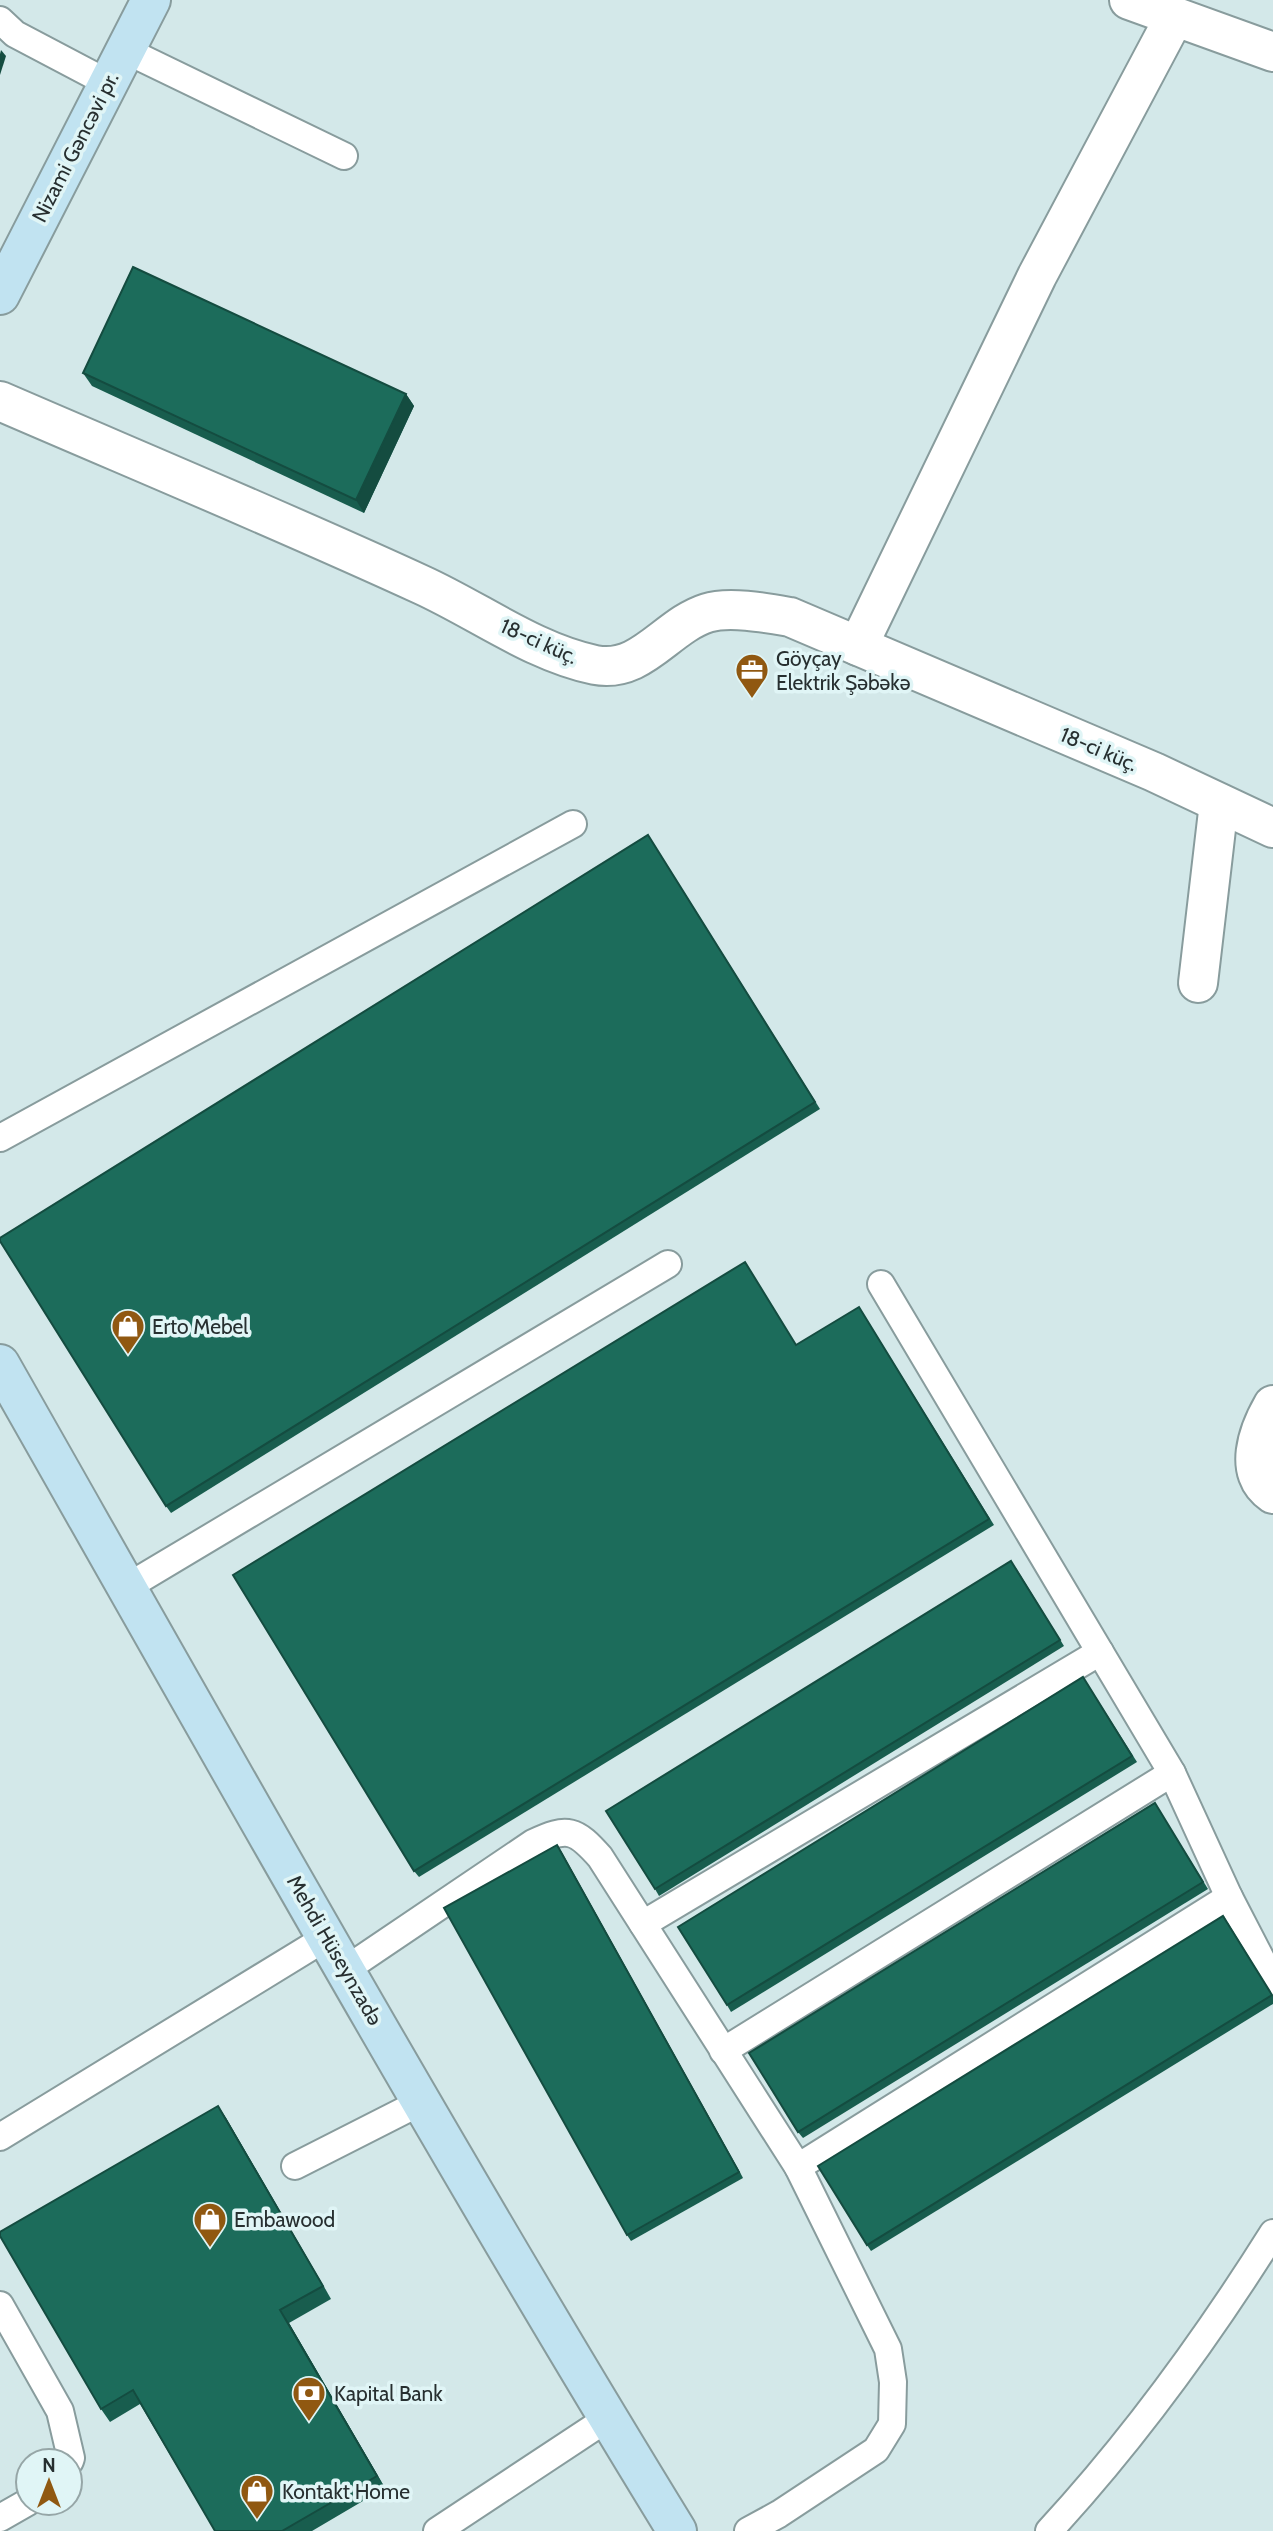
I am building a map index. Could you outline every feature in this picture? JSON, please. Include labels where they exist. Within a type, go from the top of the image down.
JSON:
[{"type":"main road","name":"Nizami Gəncəvi pr.","points":[[0,295],[151,0]]},
{"type":"main road","name":"Mehdi Hüseynzadə","points":[[0,1364],[336,1954],[677,2531]]},
{"type":"street","points":[[1129,0],[1273,52]]},
{"type":"street","points":[[858,646],[1037,276],[1174,18]]},
{"type":"street","name":"18-ci küç.","points":[[0,401],[425,586],[555,653],[597,665],[620,665],[645,655],[676,629],[708,613],[753,611],[790,617],[1154,772],[1273,828]]},
{"type":"street","points":[[1198,983],[1219,803]]},
{"type":"street","points":[[1273,1405],[1262,1424],[1254,1460],[1264,1488],[1273,1494]]},
{"type":"lane","points":[[0,20],[15,34],[108,83]]},
{"type":"lane","points":[[125,50],[344,156]]},
{"type":"lane","points":[[0,1138],[573,824]]},
{"type":"lane","points":[[127,1587],[668,1264]]},
{"type":"lane","points":[[881,1284],[1172,1773],[1273,1982]]},
{"type":"lane","points":[[643,1924],[1100,1652]]},
{"type":"lane","points":[[723,2051],[1172,1773]]},
{"type":"lane","points":[[0,2137],[533,1843],[567,1832],[582,1837],[600,1857],[798,2167],[888,2349],[893,2382],[892,2424],[876,2450],[779,2514],[748,2531]]},
{"type":"lane","points":[[798,2167],[1230,1897]]},
{"type":"lane","points":[[295,2166],[423,2101]]},
{"type":"lane","points":[[1049,2531],[1105,2468],[1228,2304],[1273,2233]]},
{"type":"lane","points":[[0,2305],[60,2411],[68,2447]]},
{"type":"lane","points":[[437,2531],[608,2418]]},
{"type":"building","points":[[133,267],[406,394],[356,500],[83,373]]},
{"type":"building","points":[[648,835],[815,1102],[166,1506],[0,1238]]},
{"type":"building","points":[[745,1262],[796,1345],[859,1307],[989,1519],[414,1871],[233,1575]]},
{"type":"building","points":[[1011,1561],[1060,1640],[655,1889],[606,1811]]},
{"type":"building","points":[[1083,1677],[1132,1756],[727,2005],[678,1927]]},
{"type":"building","points":[[1155,1803],[1203,1882],[798,2132],[749,2053]]},
{"type":"building","points":[[557,1845],[739,2172],[627,2235],[444,1908]]},
{"type":"building","points":[[1223,1916],[1272,1995],[867,2245],[818,2166]]},
{"type":"building","points":[[218,2106],[323,2286],[280,2310],[377,2476],[282,2531],[215,2531],[133,2390],[101,2409],[0,2236],[0,2232]]},
{"type":"place","name":"Göyçay Elektrik Şəbəkə","points":[[752,700]]},
{"type":"place","name":"Erto Mebel","points":[[128,1356]]},
{"type":"place","name":"Embawood","points":[[210,2249]]},
{"type":"place","name":"Kapital Bank","points":[[309,2423]]},
{"type":"place","name":"Kontakt Home","points":[[257,2521]]}]
